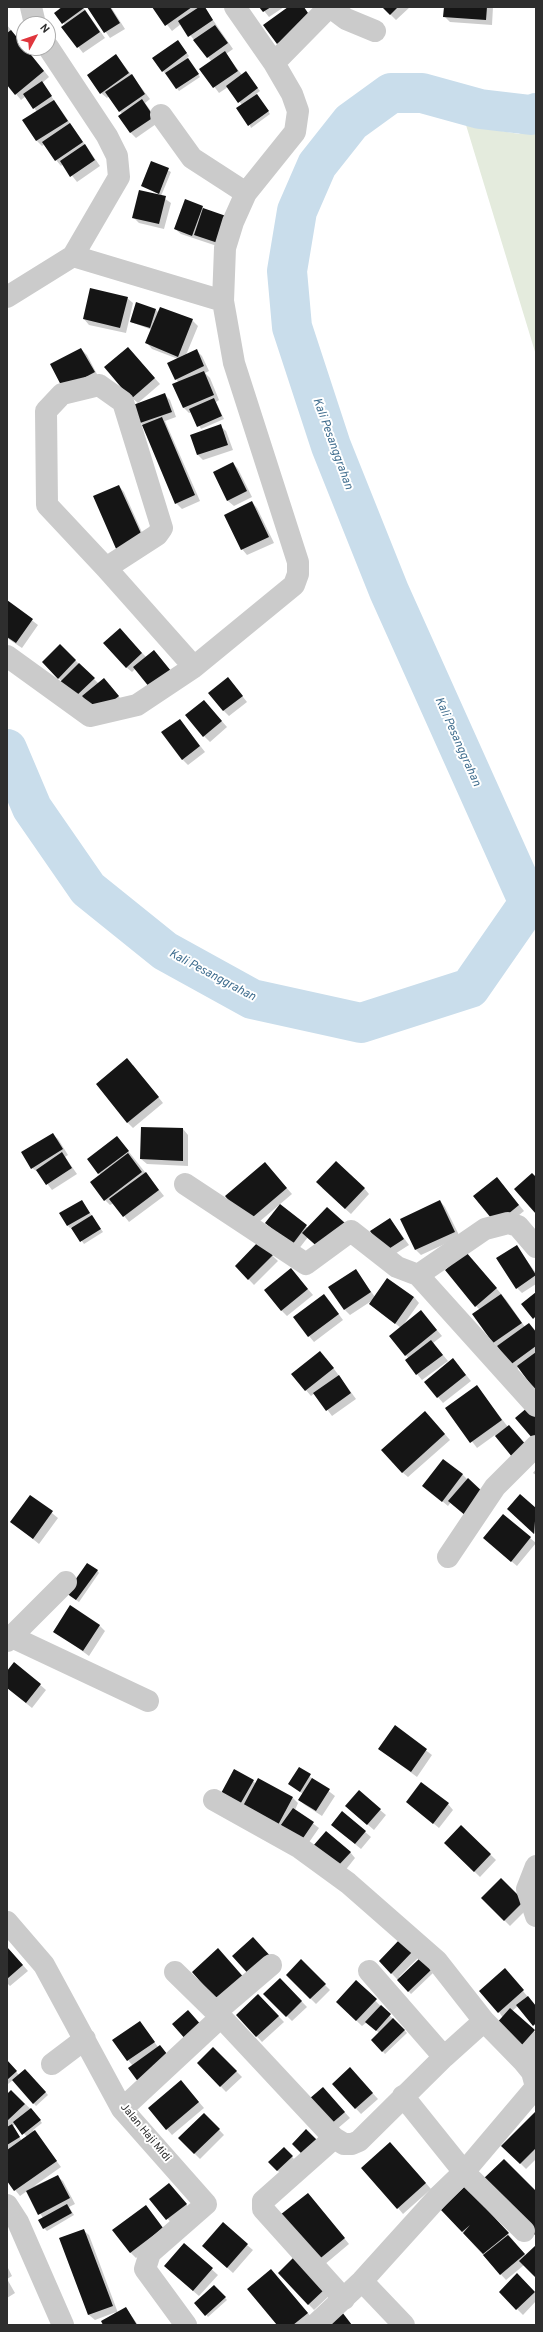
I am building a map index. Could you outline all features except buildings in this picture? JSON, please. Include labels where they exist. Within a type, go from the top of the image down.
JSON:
[{"type":"street","points":[[7,656],[90,716],[137,705],[194,667],[294,585],[298,574],[298,562],[234,363],[223,301],[225,248],[233,222],[246,193],[295,132],[298,111],[292,94],[274,63],[235,7]]},
{"type":"street","points":[[274,63],[330,7],[346,19],[375,31]]},
{"type":"street","points":[[7,298],[73,256],[119,177],[117,156],[107,136],[54,56]]},
{"type":"street","points":[[161,115],[192,158],[246,193]]},
{"type":"street","points":[[73,256],[223,301]]},
{"type":"street","points":[[106,568],[157,535],[162,528],[123,402],[99,384],[62,394],[46,411],[47,505],[106,568],[194,667]]},
{"type":"street","points":[[185,1184],[306,1264],[351,1231],[397,1267],[418,1274],[536,1406]]},
{"type":"street","points":[[418,1274],[485,1229],[508,1223],[518,1226],[536,1246]]},
{"type":"street","points":[[448,1557],[495,1487],[536,1446]]},
{"type":"street","points":[[66,1582],[9,1639],[148,1702]]},
{"type":"street","points":[[214,1800],[300,1848],[348,1883],[437,1961],[484,2021],[529,2054],[536,2087],[464,2172],[429,2207],[362,2281],[315,2325]]},
{"type":"street","points":[[536,1866],[526,1890],[536,1916]]},
{"type":"street","name":"Jalan Haji Midi","points":[[7,1922],[44,1965],[122,2109],[206,2204],[150,2253],[146,2269],[186,2325]]},
{"type":"street","points":[[122,2109],[271,1965]]},
{"type":"street","points":[[368,1971],[444,2057]]},
{"type":"street","points":[[175,1972],[219,2014],[334,2138],[344,2144],[352,2144],[359,2141],[403,2096],[484,2021]]},
{"type":"street","points":[[52,2064],[85,2039]]},
{"type":"street","points":[[403,2096],[464,2172],[524,2231]]},
{"type":"street","points":[[334,2138],[263,2202],[263,2209],[344,2299]]},
{"type":"street","points":[[7,2205],[18,2222],[63,2325]]},
{"type":"street","points":[[362,2281],[404,2325]]},
{"type":"shaded area","points":[[466,125],[519,134],[536,126],[536,355]]},
{"type":"waterway","name":"Kali Pesanggrahan","points":[[7,749],[32,808],[88,889],[165,951],[252,999],[361,1023],[470,988],[529,903],[389,591],[331,446],[292,327],[287,271],[297,211],[317,165],[351,122],[391,93],[422,93],[480,109],[531,115],[536,113]]}]
